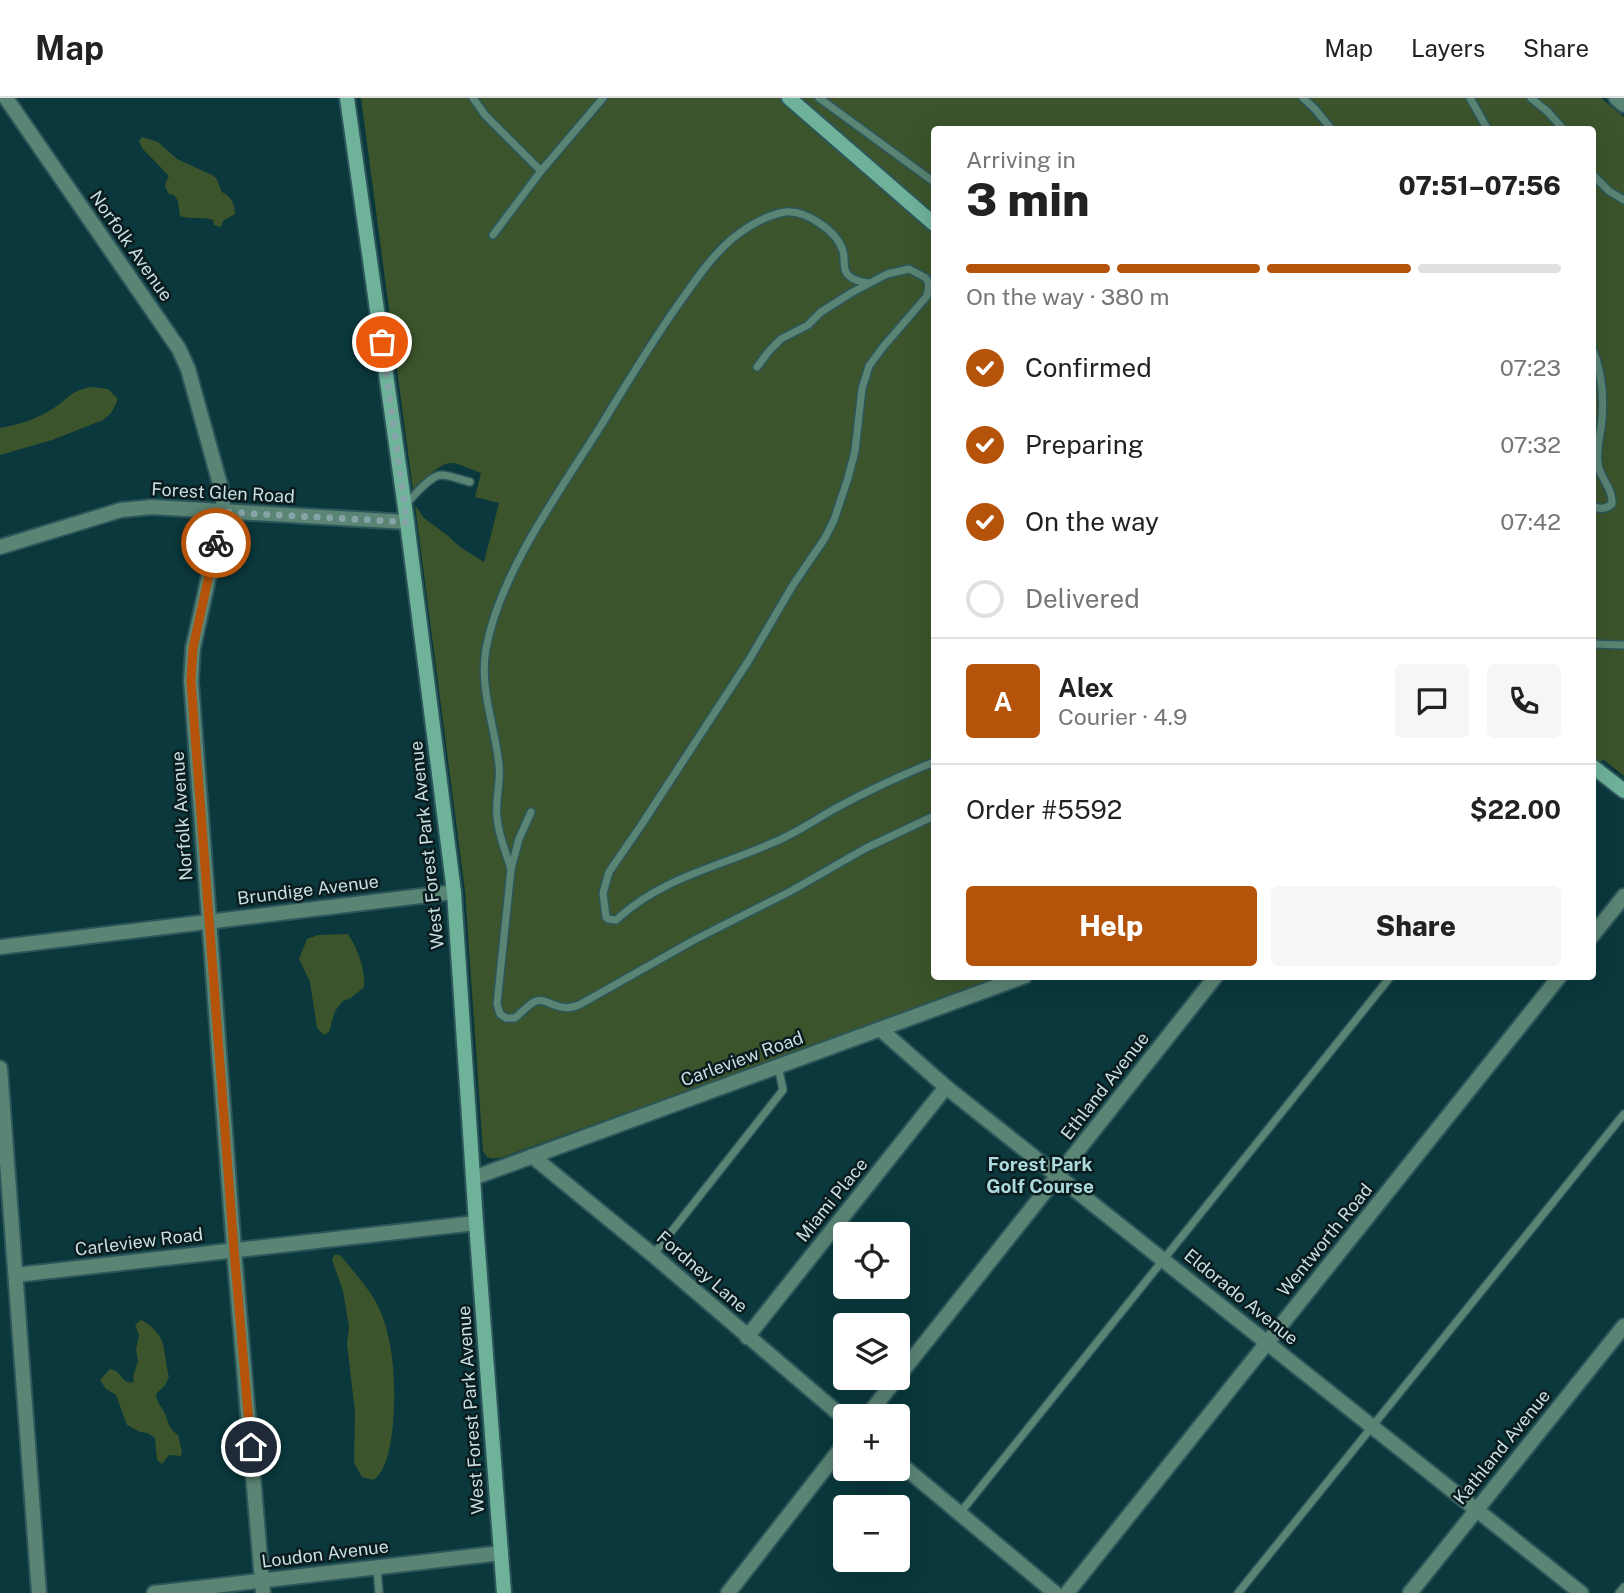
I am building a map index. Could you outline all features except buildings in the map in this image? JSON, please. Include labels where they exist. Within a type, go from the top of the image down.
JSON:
[{"type":"main road","name":"West Forest Park Avenue","points":[[347,98],[405,505],[454,892],[504,1593]]},
{"type":"main road","points":[[789,98],[931,221]]},
{"type":"main road","points":[[1596,770],[1624,791]]},
{"type":"street","name":"Norfolk Avenue","points":[[6,98],[179,349],[188,369],[223,495],[223,512],[191,663],[234,1250],[263,1587]]},
{"type":"street","points":[[1616,98],[1624,105]]},
{"type":"street","name":"Forest Glen Road","points":[[0,547],[129,509],[152,507],[407,522]]},
{"type":"street","name":"Brundige Avenue","points":[[0,947],[454,892]]},
{"type":"street","points":[[1596,931],[1624,896]]},
{"type":"street","name":"Carleview Road","points":[[473,1178],[1014,980]]},
{"type":"street","name":"Ethland Avenue","points":[[877,1404],[1213,980]]},
{"type":"street","name":"Wentworth Road","points":[[1067,1593],[1557,980]]},
{"type":"street","name":"Eldorado Avenue","points":[[880,1029],[946,1087],[1581,1593]]},
{"type":"street","points":[[0,1068],[39,1593]]},
{"type":"street","name":"Miami Place","points":[[747,1337],[946,1087]]},
{"type":"street","name":"Fordney Lane","points":[[532,1156],[833,1409]]},
{"type":"street","name":"Carleview Road","points":[[16,1275],[476,1223]]},
{"type":"street","name":"Kathland Avenue","points":[[1410,1593],[1624,1326]]},
{"type":"street","points":[[728,1593],[833,1458]]},
{"type":"street","points":[[910,1472],[1055,1593]]},
{"type":"street","name":"Loudon Avenue","points":[[162,1593],[263,1587],[377,1567],[501,1553]]},
{"type":"lane","points":[[473,98],[485,115],[541,171]]},
{"type":"lane","points":[[493,235],[541,171],[603,98]]},
{"type":"lane","points":[[819,98],[931,180]]},
{"type":"lane","points":[[1303,98],[1329,126]]},
{"type":"lane","points":[[1470,98],[1486,126]]},
{"type":"lane","points":[[1531,98],[1560,126]]},
{"type":"lane","points":[[1596,178],[1609,191],[1624,200]]},
{"type":"lane","points":[[510,869],[496,817],[499,764],[486,701],[485,653],[490,628],[510,578],[566,480],[659,331],[712,259],[733,238],[749,227],[784,213],[807,217],[827,228],[843,249],[849,276],[857,281],[870,283]]},
{"type":"lane","points":[[757,368],[781,339],[808,325],[821,313],[870,283],[887,274],[909,269],[926,278],[929,284],[927,296],[869,366],[862,388],[855,451],[834,520],[825,538],[793,585],[749,660],[609,872],[603,893],[606,917],[615,920],[653,891],[773,843],[841,806],[931,763]]},
{"type":"lane","points":[[1596,358],[1601,371],[1603,394],[1598,463],[1612,497],[1612,504],[1608,507],[1602,509],[1596,507]]},
{"type":"lane","points":[[405,505],[436,476],[443,475],[470,482]]},
{"type":"lane","points":[[1596,644],[1624,645]]},
{"type":"lane","points":[[531,812],[519,838],[510,869],[497,1004],[500,1014],[506,1018],[515,1018],[537,1000],[562,1008],[579,1005],[866,848],[931,817]]},
{"type":"lane","points":[[960,1514],[1388,980]]},
{"type":"lane","points":[[653,1255],[783,1090],[778,1066]]},
{"type":"lane","points":[[1238,1593],[1624,1114]]},
{"type":"lane","points":[[377,1567],[379,1593]]},
{"type":"lane","points":[[1619,1593],[1624,1587]]},
{"type":"green space","points":[[361,98],[1601,98],[1624,117],[1624,776],[1604,760],[1596,763],[1596,126],[931,126],[931,980],[995,980],[500,1158],[488,1157],[483,1151],[465,891],[415,505],[424,518],[484,562],[499,503],[475,497],[481,473],[452,463],[437,469],[413,490]]},
{"type":"green space","points":[[142,137],[158,142],[177,159],[216,178],[222,192],[232,201],[235,214],[223,221],[221,227],[214,225],[213,220],[180,216],[178,201],[165,187],[169,176],[142,148],[139,141]]},
{"type":"green space","points":[[90,387],[108,389],[117,398],[111,413],[103,420],[52,440],[0,455],[0,428],[40,416],[73,394]]},
{"type":"green space","points":[[348,934],[360,959],[364,987],[343,1001],[335,1011],[329,1032],[324,1035],[317,1028],[310,982],[299,959],[307,939],[318,935]]},
{"type":"green space","points":[[335,1254],[341,1256],[360,1279],[380,1309],[390,1345],[394,1399],[391,1440],[381,1472],[373,1480],[362,1477],[354,1463],[355,1412],[347,1344],[349,1327],[343,1291],[332,1260]]},
{"type":"green space","points":[[141,1320],[159,1335],[162,1341],[169,1377],[156,1397],[170,1427],[178,1435],[182,1452],[181,1456],[169,1455],[162,1464],[157,1460],[155,1438],[127,1425],[116,1395],[106,1389],[100,1380],[110,1369],[126,1381],[134,1382],[139,1335],[135,1325]]},
{"type":"way so far","points":[[216,543],[223,512],[407,522],[382,342]]},
{"type":"district","name":"Forest Park Golf Course","points":[[1040,1175]]},
{"type":"route","points":[[216,543],[193,648],[191,681],[251,1447]]}]
